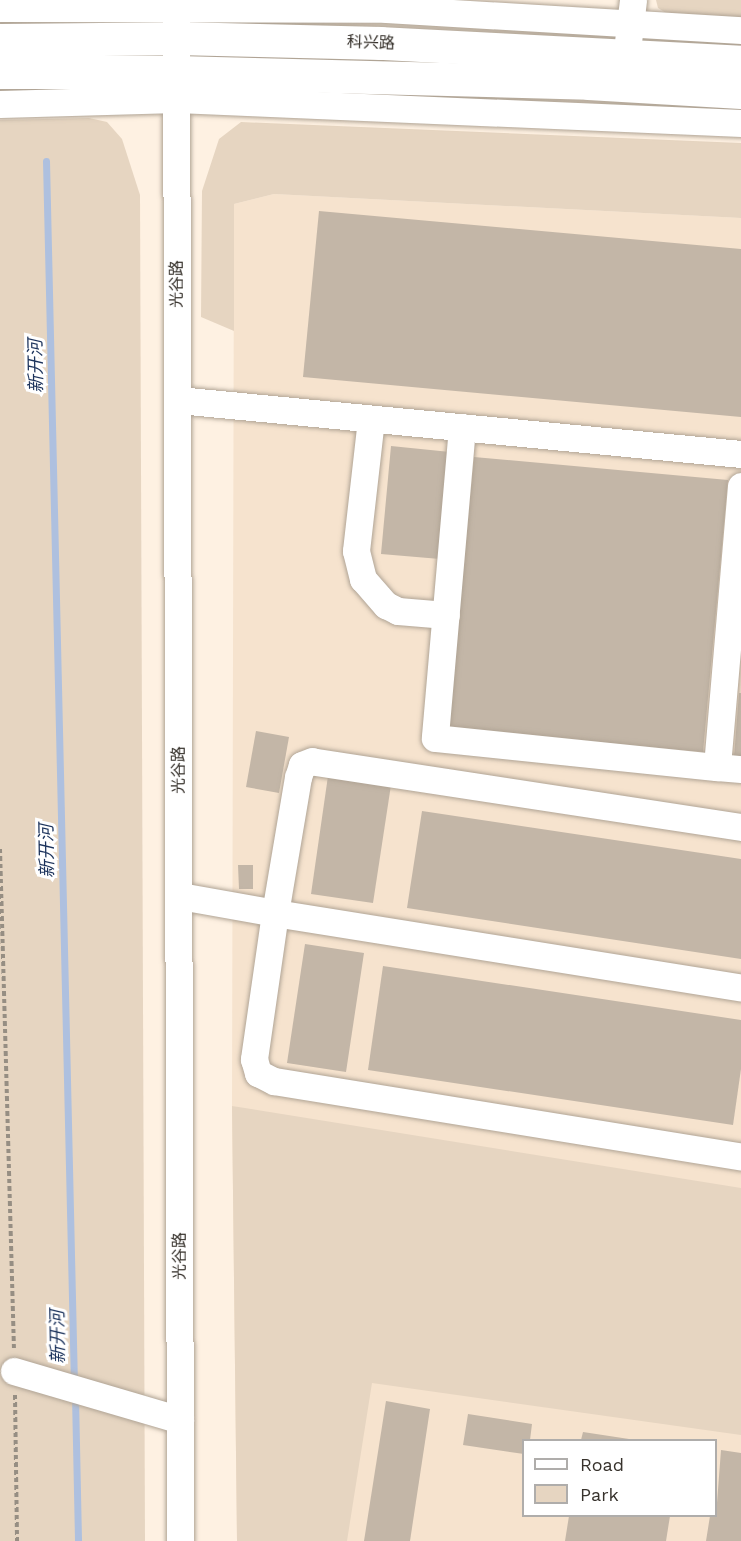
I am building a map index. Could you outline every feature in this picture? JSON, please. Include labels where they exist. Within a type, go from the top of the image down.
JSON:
[{"type":"main road","name":"科兴路","points":[[0,40],[176,15],[559,51],[630,26],[741,62]]},
{"type":"main road","name":"科兴路","points":[[0,72],[176,86],[588,83],[741,92]]},
{"type":"street","points":[[0,8],[176,15],[386,9],[565,10],[630,26],[741,30]]},
{"type":"street","points":[[559,51],[565,10]]},
{"type":"street","name":"光谷路","points":[[176,15],[180,1541]]},
{"type":"street","points":[[0,104],[176,86],[741,123]]},
{"type":"street","points":[[178,400],[741,454]]},
{"type":"street","points":[[370,419],[356,551],[363,579],[386,605],[398,611],[446,615]]},
{"type":"street","points":[[462,428],[435,738],[729,768],[741,486]]},
{"type":"street","points":[[741,827],[312,761],[302,765],[275,913],[254,1059],[258,1073],[274,1082],[741,1157]]},
{"type":"street","points":[[180,896],[741,988]]},
{"type":"street","points":[[14,1371],[180,1420]]},
{"type":"path","points":[[0,849],[17,1541]]},
{"type":"shaded area","points":[[274,194],[741,218],[741,1541],[237,1541],[232,1106],[234,204]]},
{"type":"green space","points":[[656,0],[741,0],[741,21],[671,16],[658,8]]},
{"type":"green space","points":[[89,118],[107,122],[122,139],[140,195],[145,1541],[0,1541],[0,120]]},
{"type":"green space","points":[[241,122],[741,143],[741,218],[274,194],[234,204],[234,331],[201,317],[202,191],[219,139]]},
{"type":"green space","points":[[232,1106],[741,1188],[741,1435],[372,1383],[347,1541],[237,1541]]},
{"type":"building","points":[[319,211],[741,249],[741,417],[303,377]]},
{"type":"building","points":[[391,446],[450,452],[440,559],[381,554]]},
{"type":"building","points":[[474,457],[728,480],[703,752],[448,729]]},
{"type":"building","points":[[739,693],[741,693],[741,758],[734,757]]},
{"type":"building","points":[[256,731],[289,737],[279,793],[246,787]]},
{"type":"building","points":[[328,776],[391,785],[373,903],[311,894]]},
{"type":"building","points":[[422,811],[741,859],[741,959],[407,908]]},
{"type":"building","points":[[238,865],[253,865],[253,889],[239,889]]},
{"type":"building","points":[[305,944],[364,953],[346,1072],[287,1063]]},
{"type":"building","points":[[383,966],[741,1020],[741,1069],[733,1125],[368,1070]]},
{"type":"building","points":[[386,1401],[430,1409],[410,1541],[364,1541]]},
{"type":"building","points":[[468,1414],[532,1424],[530,1439],[522,1439],[522,1454],[463,1445]]},
{"type":"building","points":[[583,1432],[629,1439],[581,1439]]},
{"type":"building","points":[[721,1450],[741,1453],[741,1541],[706,1541],[710,1517],[717,1517]]},
{"type":"building","points":[[569,1517],[670,1517],[666,1541],[565,1541]]},
{"type":"waterway","name":"新开河","points":[[46,161],[74,1382]]},
{"type":"waterway","name":"新开河","points":[[75,1396],[78,1541]]}]
